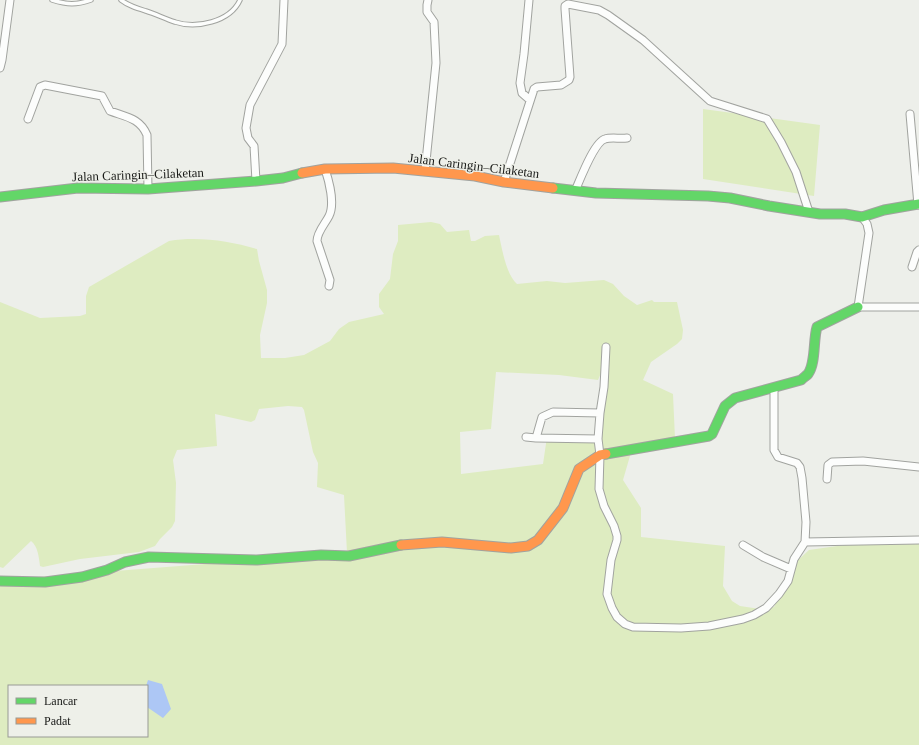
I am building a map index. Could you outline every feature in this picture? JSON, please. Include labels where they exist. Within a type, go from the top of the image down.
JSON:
[{"type":"street","points":[[0,68],[10,0]]},
{"type":"street","points":[[256,181],[254,146],[248,138],[246,128],[250,105],[282,44],[284,0]]},
{"type":"street","points":[[425,171],[436,63],[434,22],[427,12],[428,0]]},
{"type":"street","points":[[529,0],[520,83],[522,93],[530,100]]},
{"type":"street","points":[[504,182],[534,89],[537,87],[561,85],[569,80],[565,6],[568,4],[599,10],[643,40],[710,100],[767,119],[781,142],[796,172],[809,212]]},
{"type":"street","points":[[28,120],[40,87],[45,85],[102,96],[110,111],[138,121],[144,127],[147,136],[148,189]]},
{"type":"street","points":[[910,114],[916,144],[918,204]]},
{"type":"street","points":[[575,191],[594,149],[599,143],[604,139],[627,138]]},
{"type":"street","name":"Jalan Caringin–Cilaketan","points":[[0,197],[78,188],[148,189],[256,181],[283,178],[325,169],[393,168],[475,176],[504,182],[596,193],[730,198],[820,214],[845,214],[862,217],[884,210],[918,204]]},
{"type":"street","points":[[325,169],[330,182],[330,214],[317,236],[316,241],[330,280],[329,286]]},
{"type":"street","points":[[858,307],[869,233],[867,224],[862,217]]},
{"type":"street","points":[[912,267],[919,250]]},
{"type":"street","points":[[0,581],[45,582],[82,577],[107,570],[125,562],[149,557],[257,560],[321,555],[349,556],[399,545],[442,542],[511,548],[528,546],[538,540],[563,508],[579,469],[600,455],[709,436],[712,434],[725,406],[735,398],[801,380],[808,373],[811,364],[815,333],[818,327],[858,307],[919,307]]},
{"type":"street","points":[[606,347],[604,387],[598,439],[600,455],[600,489],[604,506],[614,526],[617,536],[611,560],[607,594],[615,612],[625,624],[633,627],[681,628],[709,626],[743,619],[766,608],[779,594],[788,581],[794,559],[804,542],[806,522],[800,467],[797,463],[778,457],[774,450],[774,388]]},
{"type":"street","points":[[536,438],[542,417],[548,413],[600,412]]},
{"type":"street","points":[[526,437],[598,439]]},
{"type":"street","points":[[827,479],[828,465],[832,462],[863,461],[919,467]]},
{"type":"street","points":[[804,542],[919,540]]},
{"type":"street","points":[[743,545],[763,557],[791,569]]},
{"type":"lane","points":[[52,0],[66,4],[91,0]]},
{"type":"lane","points":[[121,0],[134,8],[146,11],[176,23],[192,25],[217,21],[225,17],[232,11],[240,0]]},
{"type":"green space","points":[[703,109],[820,125],[814,196],[703,179]]},
{"type":"green space","points":[[431,222],[440,224],[447,232],[469,230],[471,241],[475,241],[485,236],[499,235],[507,268],[513,280],[517,284],[547,281],[565,283],[604,280],[613,284],[624,296],[637,305],[652,300],[654,302],[677,302],[683,330],[682,339],[651,362],[643,380],[673,394],[675,439],[632,449],[623,480],[641,508],[641,537],[725,546],[723,586],[732,601],[740,606],[760,609],[774,607],[795,563],[809,550],[844,545],[919,544],[919,745],[0,745],[0,580],[347,553],[344,495],[317,487],[318,463],[313,452],[304,410],[302,407],[288,406],[259,409],[255,420],[251,422],[215,414],[217,446],[177,450],[173,460],[176,483],[175,521],[172,527],[155,546],[139,552],[80,559],[43,567],[40,566],[37,549],[31,541],[3,568],[0,567],[0,302],[40,318],[80,316],[86,314],[86,296],[89,287],[169,241],[202,239],[236,244],[257,249],[267,290],[267,303],[260,335],[261,358],[285,358],[304,355],[330,341],[339,329],[349,322],[384,314],[379,307],[379,294],[390,279],[393,254],[398,241],[398,225]],"holes":[[[602,371],[596,441],[547,437],[543,464],[461,474],[460,432],[491,429],[496,372],[559,375],[598,380]]]},
{"type":"water","points":[[148,680],[162,684],[171,709],[163,718],[148,708],[148,685],[146,685]]},
{"type":"traffic: fast","points":[[0,197],[78,188],[148,189],[256,181],[283,178],[302,173]]},
{"type":"traffic: fast","points":[[553,188],[596,193],[730,198],[820,214],[845,214],[862,217],[884,210],[919,204]]},
{"type":"traffic: fast","points":[[606,454],[709,436],[712,434],[725,406],[735,398],[801,380],[806,376],[811,369],[817,327],[858,307]]},
{"type":"traffic: fast","points":[[0,581],[45,582],[82,577],[107,570],[125,562],[149,557],[257,560],[321,555],[349,556],[401,545]]},
{"type":"traffic: slow","points":[[302,173],[325,169],[393,168],[475,176],[504,182],[553,188]]},
{"type":"traffic: slow","points":[[401,545],[442,542],[511,548],[528,546],[538,540],[563,508],[579,469],[600,455],[606,454]]}]
